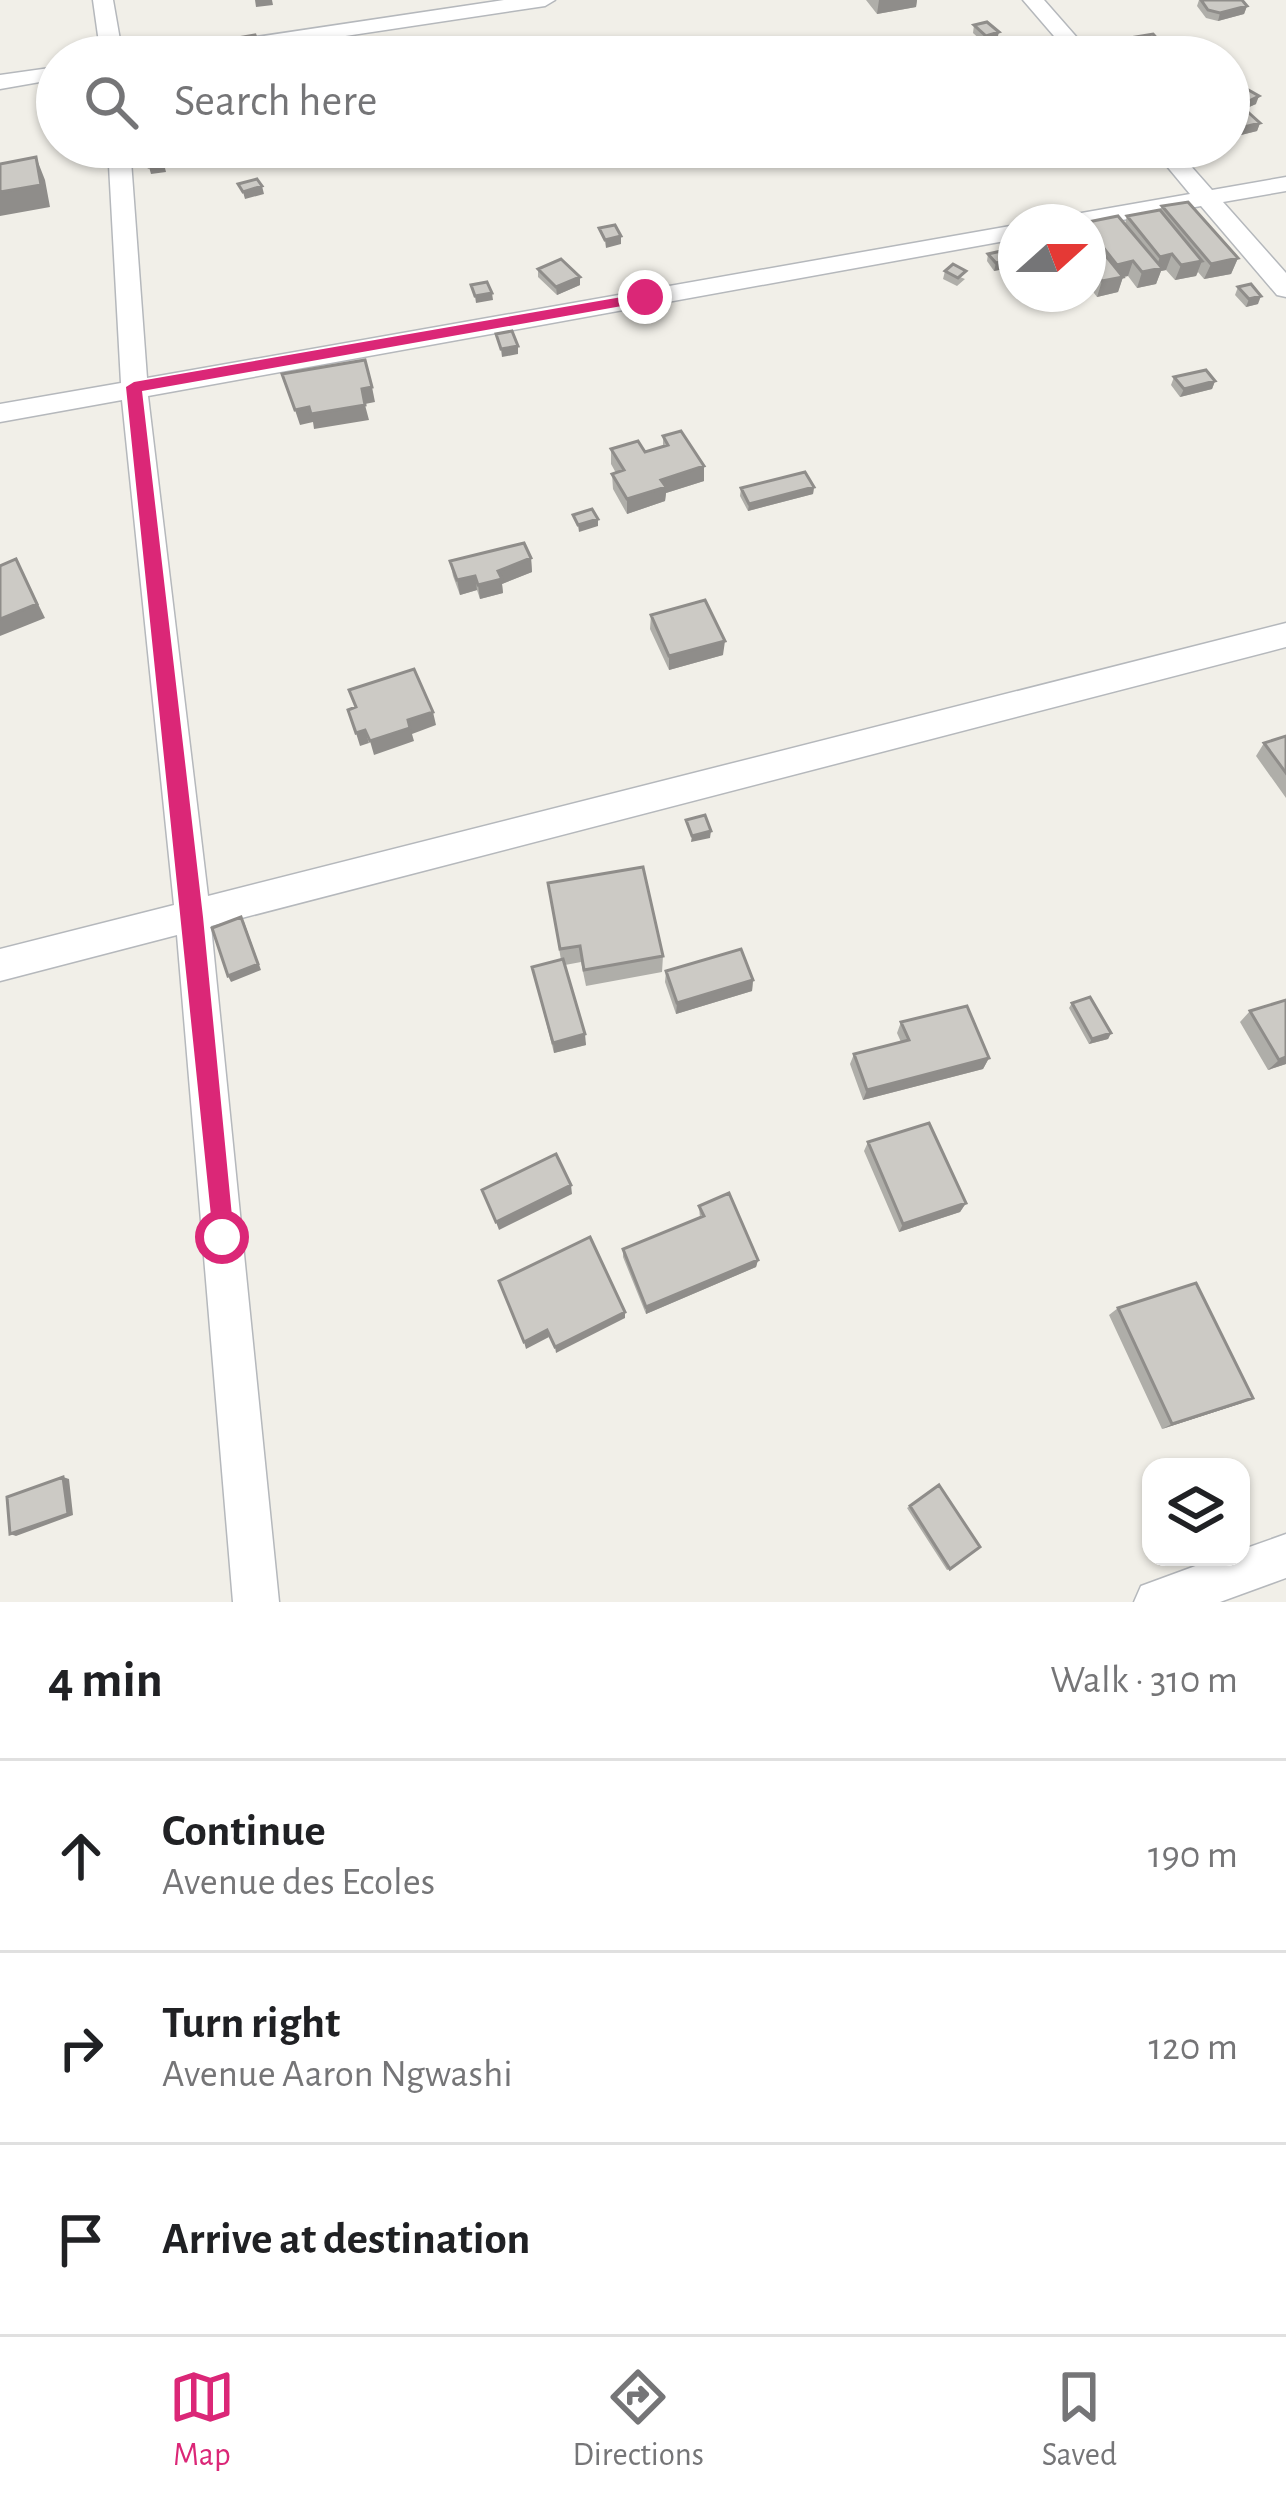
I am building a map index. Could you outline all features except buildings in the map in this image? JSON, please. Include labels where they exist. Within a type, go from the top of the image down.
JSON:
[{"type":"street","points":[[103,0],[109,36]]},
{"type":"street","points":[[304,36],[545,0]]},
{"type":"street","points":[[1034,0],[1065,36]]},
{"type":"street","points":[[0,82],[36,76]]},
{"type":"street","points":[[120,168],[134,387],[193,917],[256,1602]]},
{"type":"street","points":[[1181,168],[1286,289]]},
{"type":"street","points":[[1106,216],[1286,184]]},
{"type":"street","points":[[0,413],[998,235]]},
{"type":"street","points":[[0,965],[1286,635]]},
{"type":"street","points":[[1157,1602],[1286,1556]]},
{"type":"route","points":[[222,1237],[193,917],[134,387],[645,297]]}]
